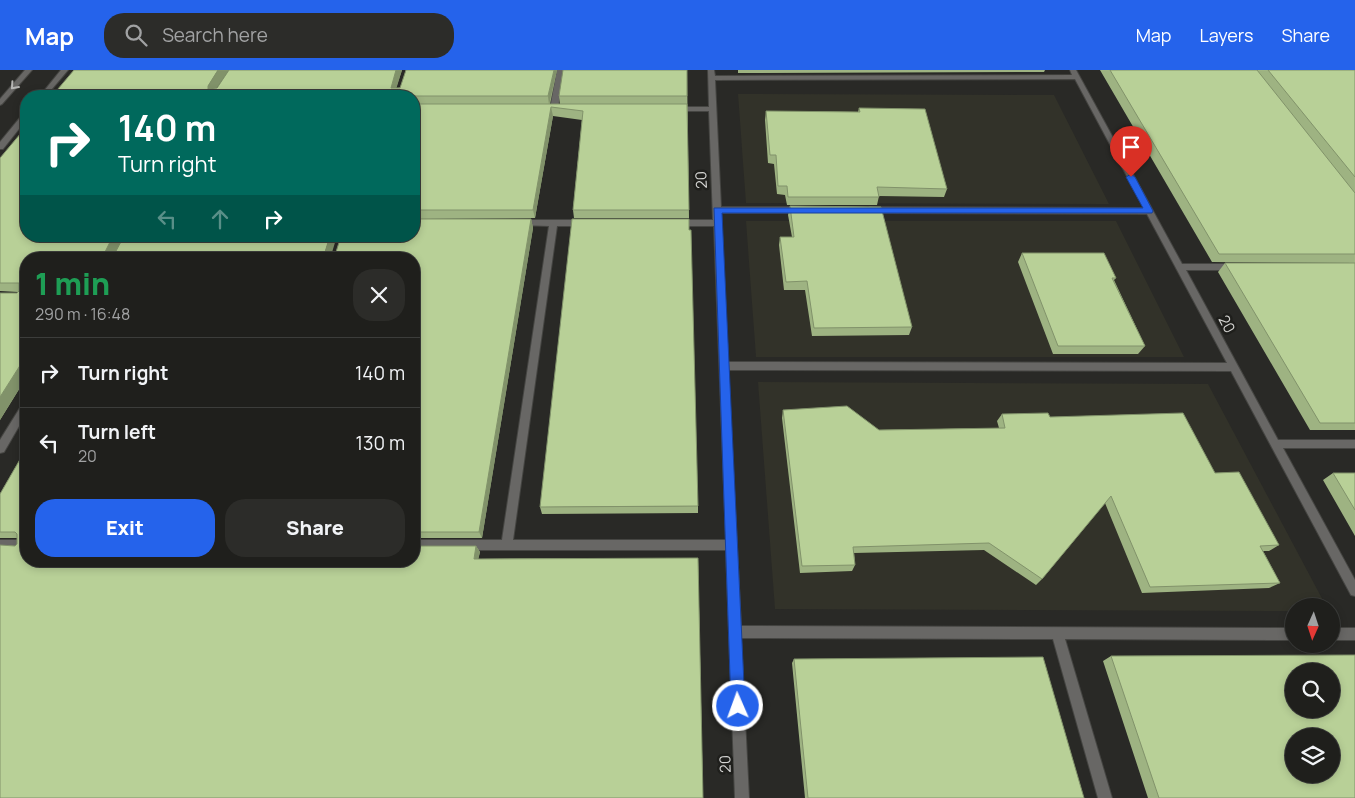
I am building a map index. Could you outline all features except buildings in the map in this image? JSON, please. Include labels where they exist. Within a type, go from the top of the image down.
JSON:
[{"type":"street","points":[[0,102],[29,70]]},
{"type":"street","points":[[48,90],[65,70]]},
{"type":"street","points":[[554,109],[560,70]]},
{"type":"street","points":[[711,74],[1075,73]]},
{"type":"street","name":"20","points":[[1075,73],[1355,591]]},
{"type":"street","name":"20","points":[[711,74],[742,798]]},
{"type":"street","points":[[668,109],[712,108]]},
{"type":"street","points":[[544,109],[563,109]]},
{"type":"street","points":[[0,147],[20,123]]},
{"type":"street","points":[[717,210],[809,210]]},
{"type":"street","points":[[858,210],[1149,211]]},
{"type":"street","points":[[513,223],[592,223]]},
{"type":"street","points":[[507,545],[553,223]]},
{"type":"street","points":[[669,223],[718,223]]},
{"type":"street","points":[[1180,267],[1248,267]]},
{"type":"street","points":[[724,366],[1234,367]]},
{"type":"street","points":[[0,449],[20,416]]},
{"type":"street","points":[[1276,444],[1355,444]]},
{"type":"street","points":[[0,545],[20,545]]},
{"type":"street","points":[[420,545],[731,545]]},
{"type":"street","points":[[735,632],[1285,634]]},
{"type":"street","points":[[1057,633],[1105,798]]},
{"type":"street","points":[[1340,634],[1355,634]]},
{"type":"shaded area","points":[[738,94],[1054,95],[1109,204],[746,203]]},
{"type":"shaded area","points":[[746,221],[1116,221],[1184,357],[756,357]]},
{"type":"shaded area","points":[[758,382],[1208,384],[1322,598],[1285,598],[1285,611],[775,609]]},
{"type":"route","points":[[738,706],[717,210],[1149,211],[1131,177]]}]
